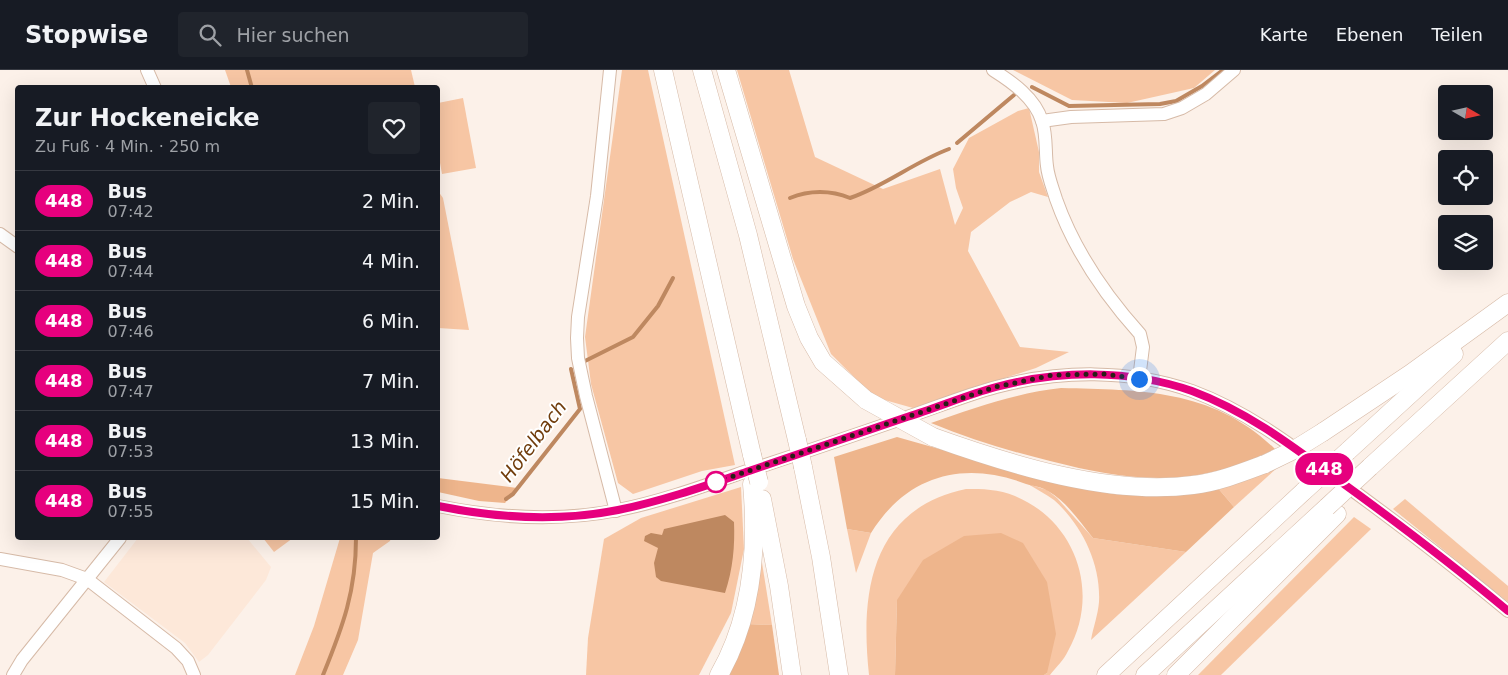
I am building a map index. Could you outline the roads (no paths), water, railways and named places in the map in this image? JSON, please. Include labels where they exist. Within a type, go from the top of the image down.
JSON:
[{"type":"highway","points":[[663,70],[700,224],[738,396],[749,456],[778,586],[792,675]]},
{"type":"highway","points":[[702,70],[748,235],[797,440],[821,557],[839,675]]},
{"type":"highway","points":[[726,70],[796,306],[809,338],[823,362],[866,400],[933,437],[978,454],[1070,477],[1134,486],[1192,486],[1223,480],[1265,464],[1294,450],[1410,374],[1508,304]]},
{"type":"highway","points":[[1106,675],[1508,304]]},
{"type":"highway","points":[[1176,675],[1384,454],[1508,341]]},
{"type":"highway","points":[[719,675],[739,631],[748,593],[754,537],[755,483]]},
{"type":"highway","points":[[1145,675],[1332,510]]},
{"type":"street","points":[[147,70],[151,85]]},
{"type":"street","points":[[610,70],[597,196],[578,316],[577,338],[578,358],[586,396],[616,511]]},
{"type":"street","points":[[993,70],[1025,94],[1036,108],[1042,121],[1047,168],[1060,208],[1091,272],[1105,293],[1140,334],[1142,340],[1139,379]]},
{"type":"street","points":[[1042,121],[1071,117],[1164,114],[1182,108],[1206,94],[1234,70]]},
{"type":"street","points":[[0,234],[15,245]]},
{"type":"street","points":[[440,506],[470,513],[516,517],[561,517],[616,511],[724,479],[995,387],[1053,375],[1104,374],[1139,379],[1190,391],[1238,411],[1274,433],[1384,513],[1508,611]]},
{"type":"street","points":[[13,675],[22,660],[118,540]]},
{"type":"street","points":[[0,559],[62,570],[87,579],[176,648],[188,661],[194,675]]},
{"type":"waterway","points":[[247,70],[251,85]]},
{"type":"waterway","name":"Höfelbach","points":[[1032,87],[1069,106],[1160,104],[1176,101],[1202,86],[1223,70]]},
{"type":"waterway","name":"Höfelbach","points":[[957,143],[1014,95]]},
{"type":"waterway","name":"Höfelbach","points":[[790,198],[812,192],[828,192],[850,198],[949,149]]},
{"type":"waterway","name":"Höfelbach","points":[[585,361],[633,337],[658,306],[673,278]]},
{"type":"waterway","name":"Höfelbach","points":[[506,499],[513,494],[580,409],[571,369]]},
{"type":"waterway","points":[[323,675],[337,640],[351,592],[356,540]]}]
